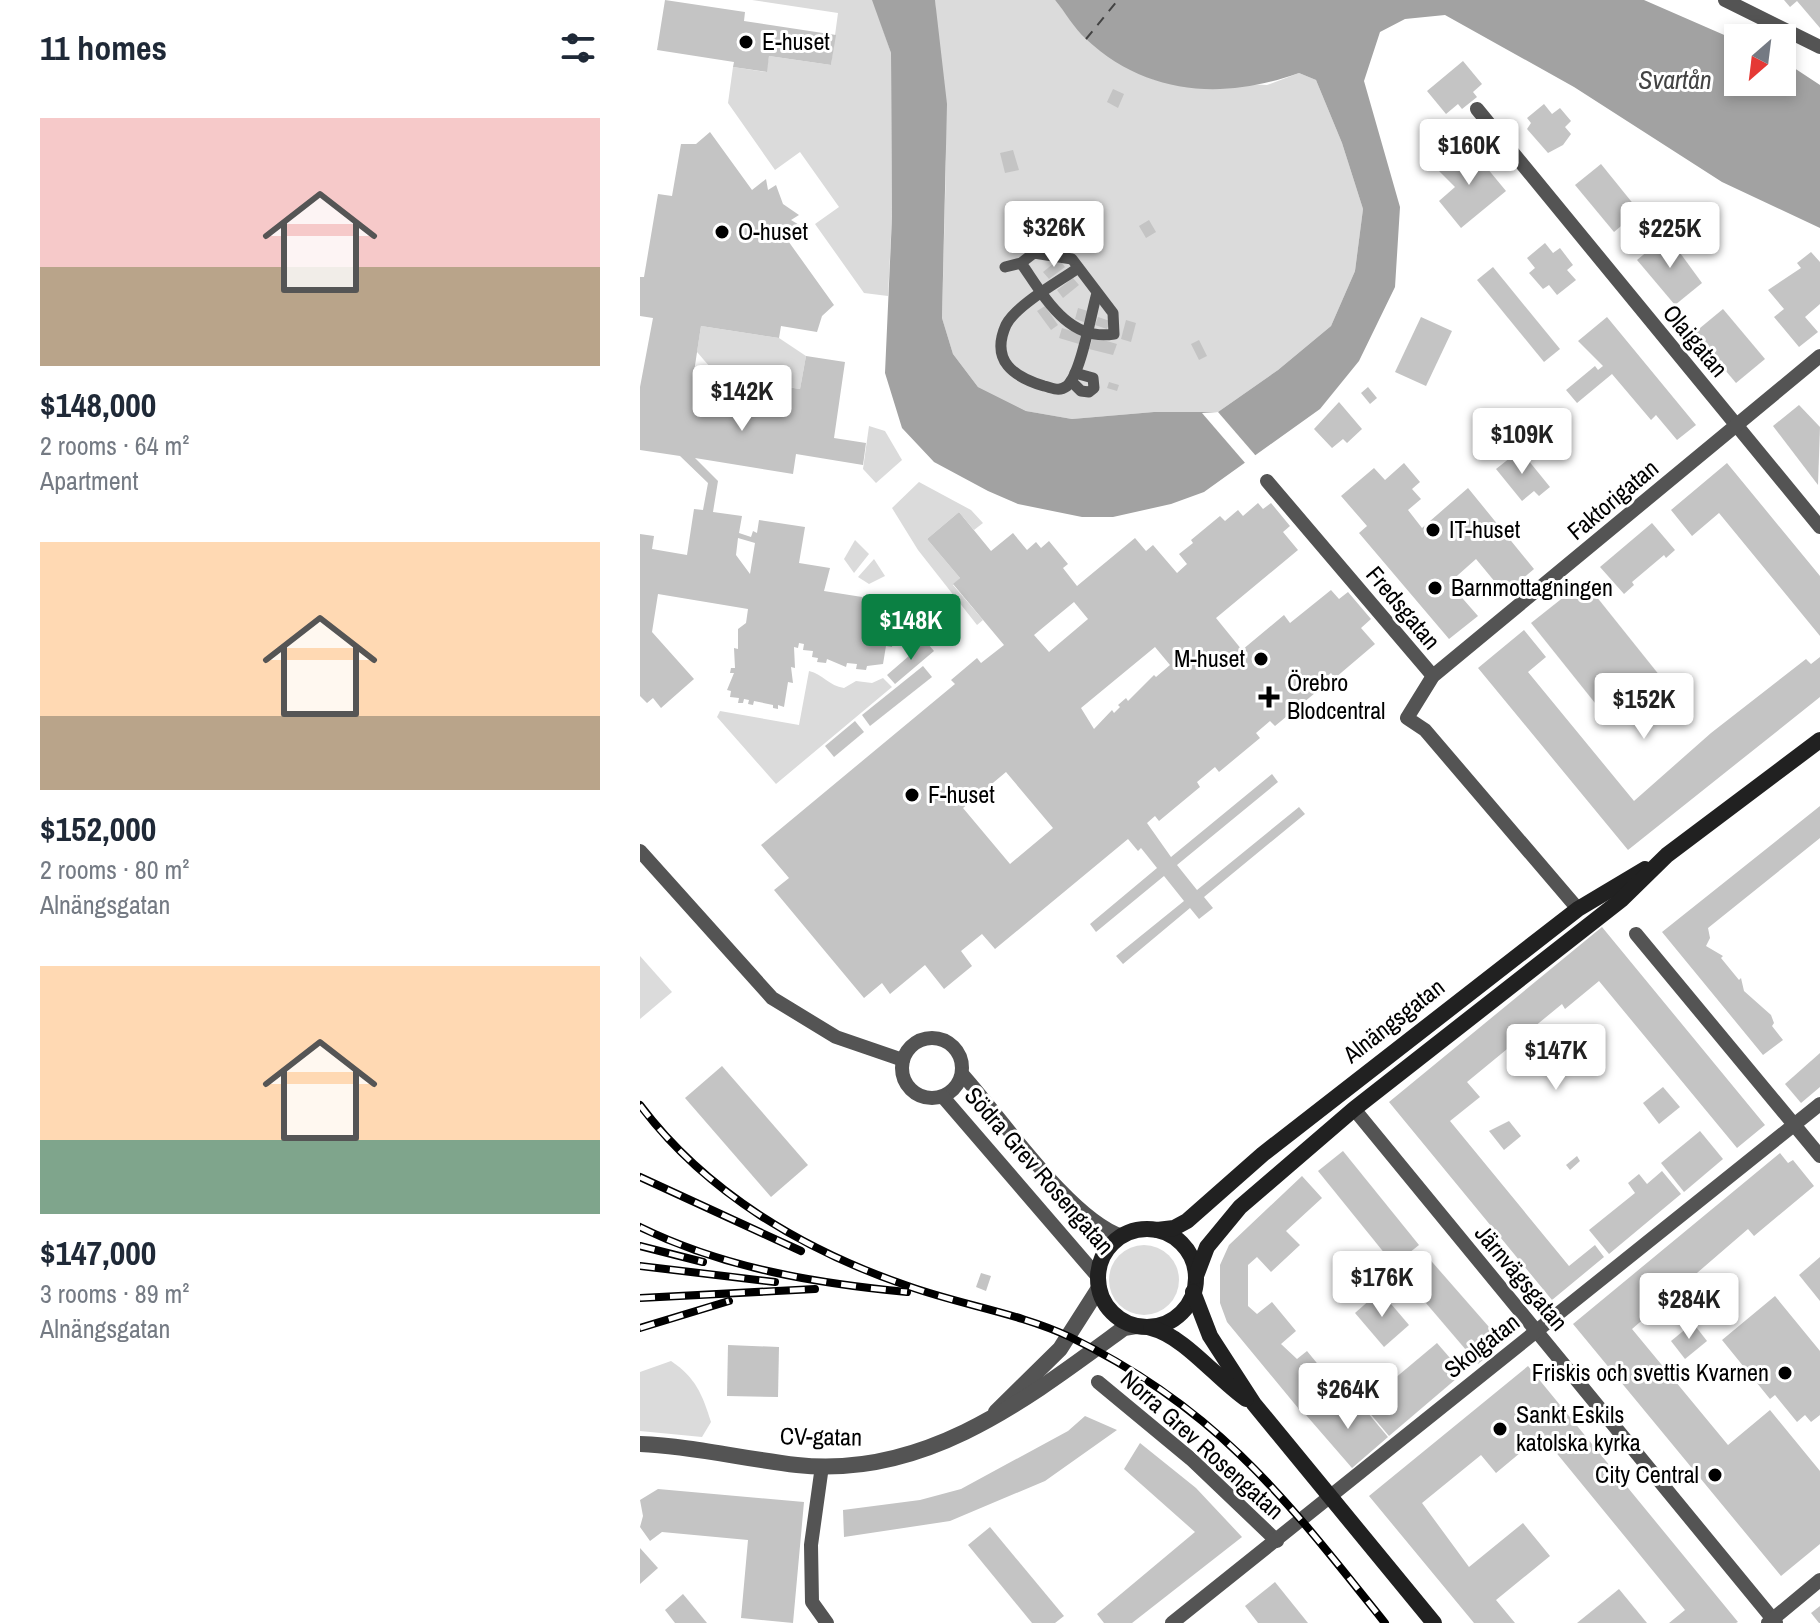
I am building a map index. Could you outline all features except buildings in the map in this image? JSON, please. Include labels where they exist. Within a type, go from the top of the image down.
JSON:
[{"type":"main road","name":"Alnängsgatan","points":[[1801,751],[1820,730]]},
{"type":"main road","name":"Alnängsgatan","points":[[1195,1284],[1207,1247],[1220,1227],[1354,1109],[1621,900],[1667,855],[1801,751],[1820,740]]},
{"type":"main road","name":"Alnängsgatan","points":[[1157,1230],[1174,1228],[1187,1221],[1341,1093],[1578,909],[1667,855]]},
{"type":"main road","points":[[1578,909],[1590,923]]},
{"type":"main road","points":[[1341,1093],[1354,1109]]},
{"type":"main road","points":[[1254,1404],[1163,1330],[1144,1327],[1110,1311],[1099,1283],[1103,1255],[1122,1236],[1136,1230],[1157,1230],[1185,1247],[1210,1336],[1254,1404],[1434,1623]]},
{"type":"main road","points":[[1144,1327],[1176,1318],[1195,1284]]},
{"type":"street","points":[[1725,0],[1820,47]]},
{"type":"street","name":"Olaigatan","points":[[1477,109],[1820,527]]},
{"type":"street","points":[[1005,267],[1021,263],[1034,253],[1072,259],[1113,313],[1114,334],[1086,330],[1065,322],[1021,263]]},
{"type":"street","points":[[1078,268],[1042,293],[1006,325],[1005,361],[1015,375],[1057,390],[1073,377],[1097,293]]},
{"type":"street","name":"Faktorigatan","points":[[1433,676],[1820,356]]},
{"type":"street","name":"Fredsgatan","points":[[1267,481],[1433,676],[1407,718],[1425,730],[1578,909]]},
{"type":"street","points":[[640,851],[772,998],[826,1032],[903,1060]]},
{"type":"street","points":[[1636,934],[1820,1156]]},
{"type":"street","points":[[938,1038],[956,1049],[962,1074],[957,1086],[943,1097],[927,1098],[911,1090],[904,1079],[903,1060],[917,1042],[938,1038]]},
{"type":"street","name":"Södra Grev Rosengatan","points":[[962,1074],[1079,1211],[1105,1231],[1122,1236]]},
{"type":"street","name":"Södra Grev Rosengatan","points":[[943,1097],[1099,1283]]},
{"type":"street","name":"Skolgatan","points":[[1172,1623],[1820,1104]]},
{"type":"street","name":"Järnvägsgatan","points":[[1354,1109],[1772,1621]]},
{"type":"street","name":"CV-gatan","points":[[992,1417],[1060,1349],[1099,1283]]},
{"type":"street","name":"CV-gatan","points":[[640,1444],[822,1466],[846,1467],[892,1460],[943,1444],[1020,1405],[1124,1328],[1144,1327]]},
{"type":"street","name":"Norra Grev Rosengatan","points":[[1098,1382],[1191,1459],[1277,1541]]},
{"type":"street","points":[[822,1466],[811,1545],[812,1602],[827,1623]]},
{"type":"street","points":[[1772,1621],[1820,1580]]},
{"type":"shaded area","points":[[752,0],[873,0],[891,53],[892,217],[888,296],[864,293],[815,224],[839,207],[800,152],[775,170],[728,103],[733,67],[766,72],[769,56],[831,65],[838,13]]},
{"type":"shaded area","points":[[935,0],[1055,0],[1086,39],[1121,63],[1155,80],[1267,85],[1299,73],[1316,80],[1342,143],[1363,209],[1355,271],[1331,326],[1278,370],[1218,412],[1154,412],[1072,419],[1026,411],[978,387],[953,354],[942,318],[946,162]]},
{"type":"shaded area","points":[[701,326],[779,338],[806,356],[800,389],[717,375],[697,352]]},
{"type":"shaded area","points":[[869,426],[885,431],[902,460],[876,483],[863,469]]},
{"type":"shaded area","points":[[919,482],[971,510],[983,523],[974,530],[959,512],[927,539],[960,578],[953,585],[983,620],[977,625],[918,550],[892,508]]},
{"type":"shaded area","points":[[855,540],[869,554],[854,573],[844,559]]},
{"type":"shaded area","points":[[874,559],[885,576],[869,584],[858,577]]},
{"type":"shaded area","points":[[809,671],[844,688],[856,681],[872,683],[883,678],[892,687],[776,784],[717,717],[720,711],[799,725]]},
{"type":"shaded area","points":[[640,956],[672,992],[640,1019]]},
{"type":"shaded area","points":[[1144,1245],[1169,1255],[1179,1280],[1169,1305],[1144,1315],[1119,1305],[1109,1280],[1119,1255]]},
{"type":"shaded area","points":[[671,1361],[692,1380],[704,1403],[711,1422],[702,1437],[640,1431],[640,1372]]},
{"type":"water","name":"Svartån","points":[[872,0],[935,0],[947,104],[942,318],[953,354],[978,387],[1026,411],[1072,419],[1154,412],[1218,412],[1278,370],[1331,326],[1355,271],[1363,209],[1342,143],[1316,80],[1299,73],[1271,82],[1215,89],[1187,88],[1160,82],[1110,58],[1082,35],[1055,0],[1644,0],[1724,35],[1724,96],[1796,96],[1796,69],[1820,85],[1820,228],[1722,182],[1574,87],[1445,15],[1405,19],[1380,32],[1364,81],[1400,207],[1395,287],[1359,361],[1320,409],[1204,492],[1171,504],[1113,517],[1082,517],[1018,504],[988,491],[934,462],[902,428],[885,373],[892,217],[891,53]]},
{"type":"pier","points":[[1218,412],[1256,456],[1246,464],[1202,413]]},
{"type":"ferry route","points":[[1086,39],[1118,0]]},
{"type":"railway","points":[[640,1105],[666,1137],[695,1165],[727,1192],[795,1237],[908,1286],[1010,1315],[1070,1337],[1167,1394],[1246,1460],[1315,1536],[1385,1623]]},
{"type":"railway","points":[[640,1177],[801,1251]]},
{"type":"railway","points":[[640,1227],[704,1253],[770,1272],[907,1292]]},
{"type":"railway","points":[[640,1246],[703,1262]]},
{"type":"railway","points":[[640,1266],[775,1282]]},
{"type":"railway","points":[[640,1298],[815,1289]]},
{"type":"railway","points":[[640,1328],[729,1301]]},
{"type":"place","name":"E-huset","points":[[746,42]]},
{"type":"place","name":"O-huset","points":[[722,232]]},
{"type":"place","name":"IT-huset","points":[[1433,530]]},
{"type":"place","name":"Barnmottagningen","points":[[1435,588]]},
{"type":"place","name":"M-huset","points":[[1261,659]]},
{"type":"place","name":"Örebro Blodcentral","points":[[1269,697]]},
{"type":"place","name":"F-huset","points":[[912,795]]},
{"type":"place","name":"Friskis och svettis Kvarnen","points":[[1785,1373]]},
{"type":"place","name":"Sankt Eskils katolska kyrka","points":[[1500,1429]]},
{"type":"place","name":"City Central","points":[[1715,1475]]}]
